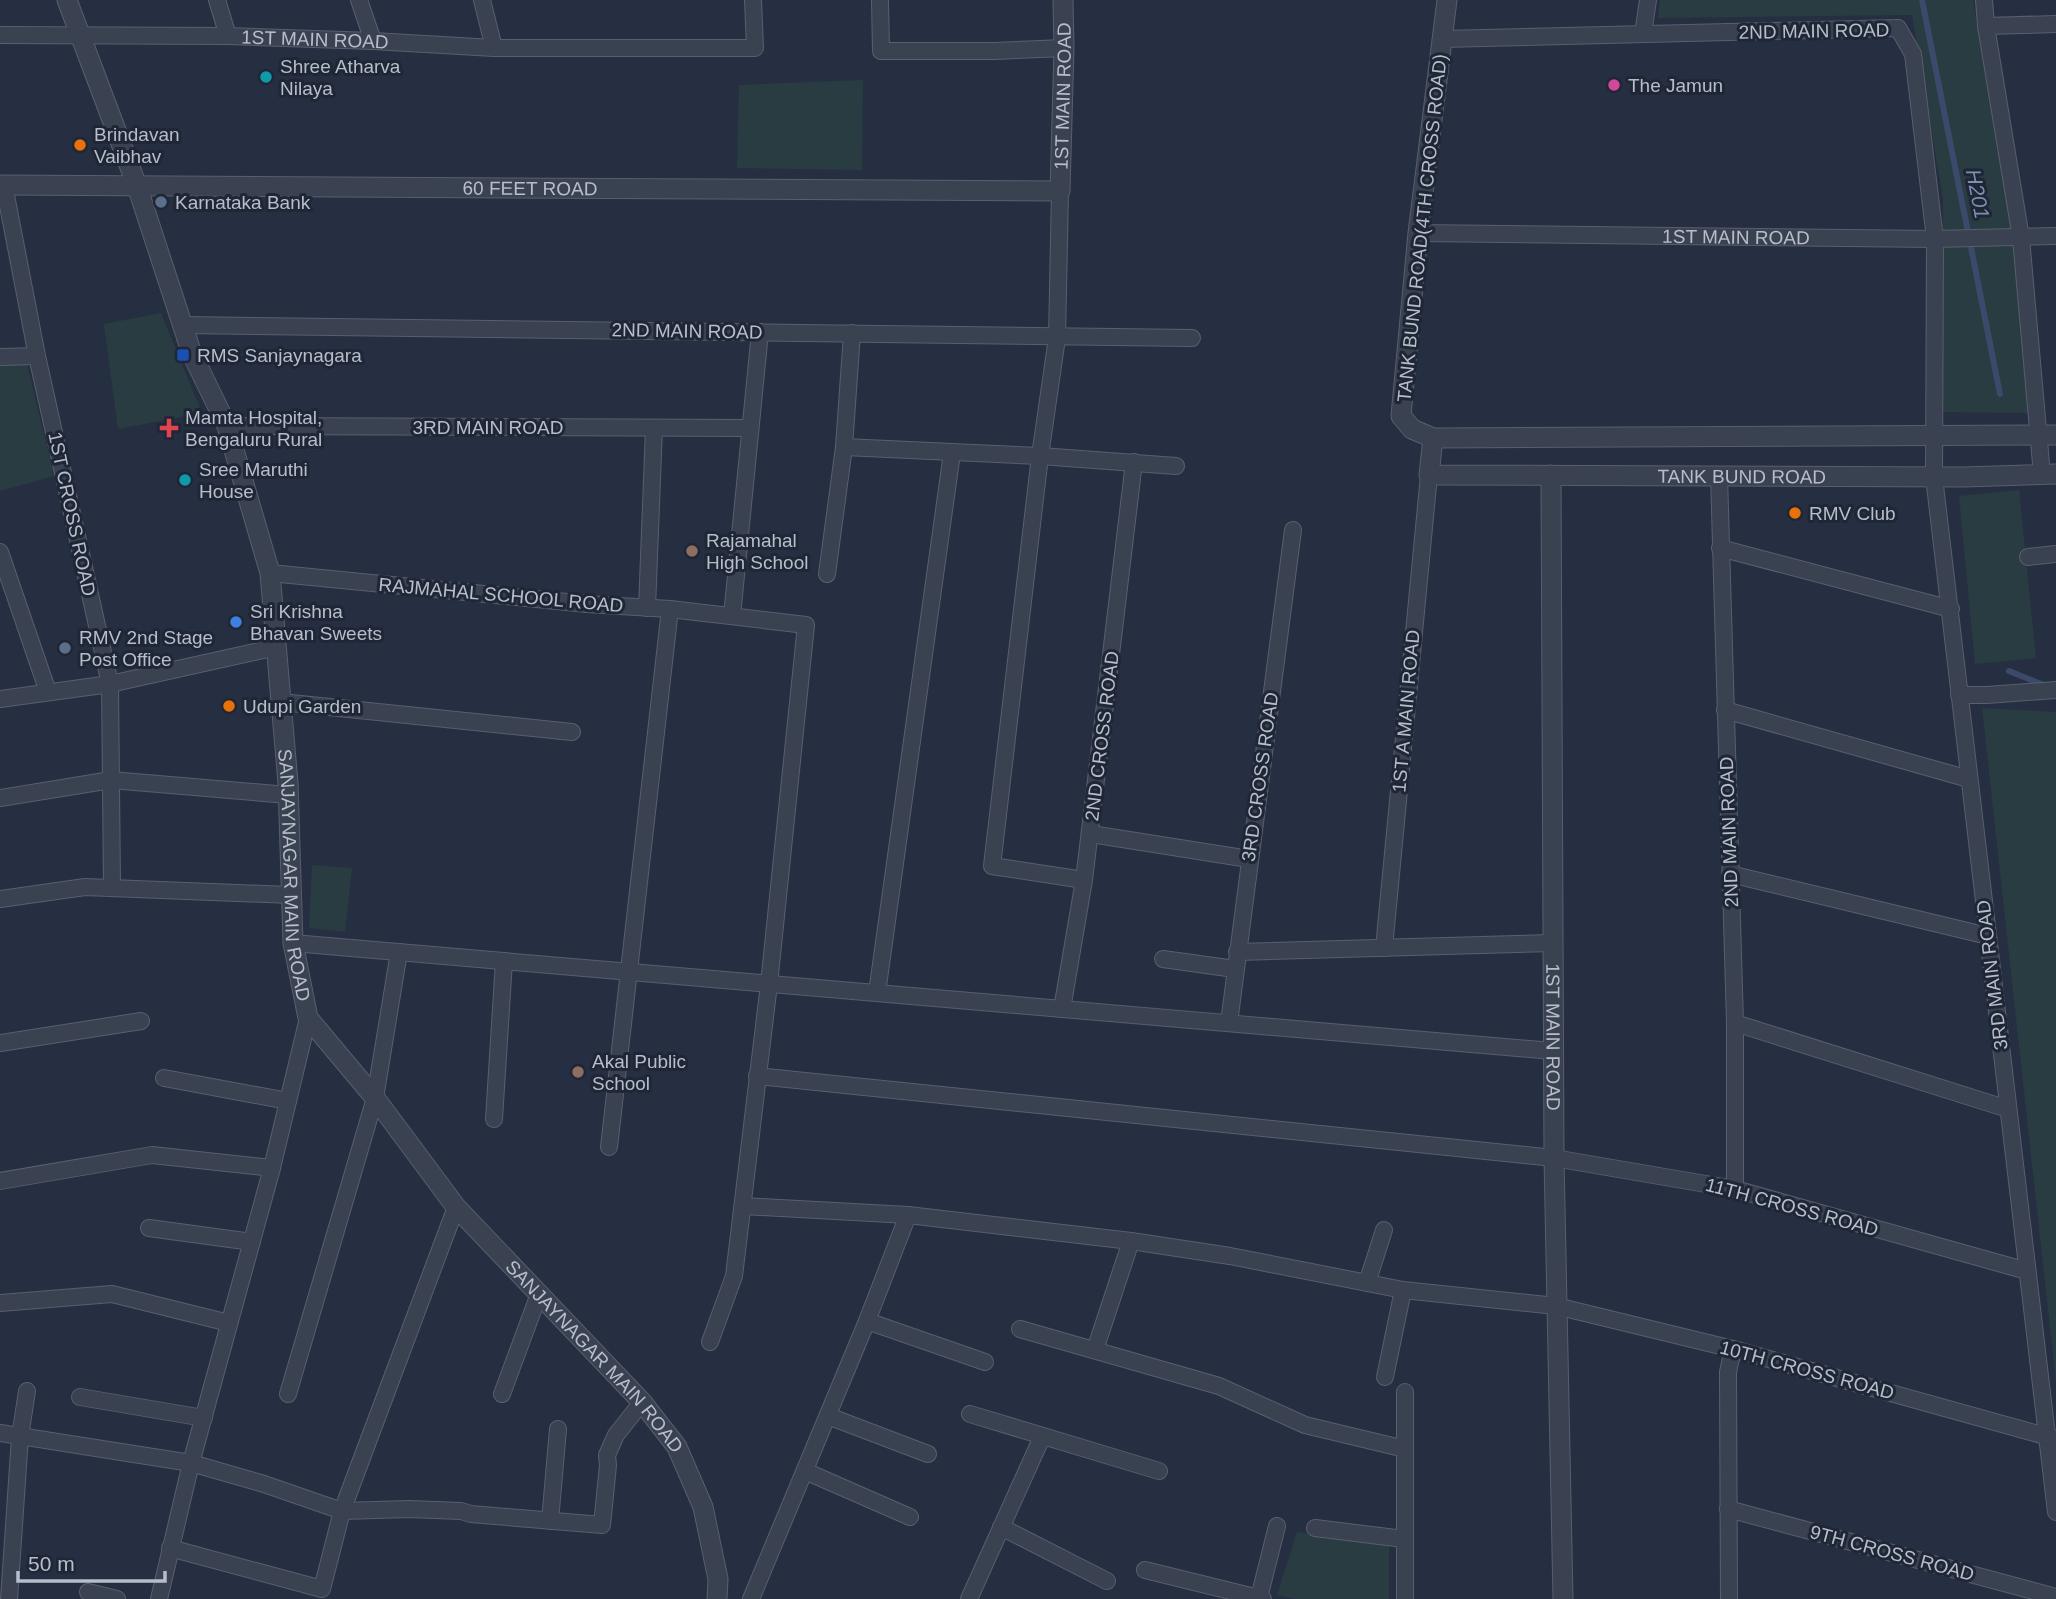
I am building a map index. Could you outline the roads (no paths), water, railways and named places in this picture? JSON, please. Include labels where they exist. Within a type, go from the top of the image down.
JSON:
[{"type":"street","name":"SANJAYNAGAR MAIN ROAD","points":[[67,0],[137,186],[197,365],[227,426],[270,573],[288,795],[293,943],[309,1018],[375,1098],[456,1207],[642,1402],[677,1447],[703,1507],[718,1579],[717,1599]]},
{"type":"street","points":[[216,0],[228,36]]},
{"type":"street","points":[[359,0],[373,41]]},
{"type":"street","points":[[482,0],[494,48]]},
{"type":"street","name":"1ST MAIN ROAD","points":[[0,35],[228,36],[494,48],[755,48],[753,0]]},
{"type":"street","points":[[880,0],[881,51],[1064,48]]},
{"type":"street","name":"1ST MAIN ROAD","points":[[1060,191],[1063,0]]},
{"type":"street","name":"TANK BUND ROAD(4TH CROSS ROAD)","points":[[1433,438],[1412,429],[1401,416],[1418,233],[1447,0]]},
{"type":"street","points":[[1643,34],[1648,0]]},
{"type":"street","points":[[1984,0],[2012,238],[2048,436],[2049,474]]},
{"type":"street","points":[[1986,26],[2056,24]]},
{"type":"street","name":"2ND MAIN ROAD","points":[[1442,39],[1898,28],[1913,54],[1941,239],[1934,437]]},
{"type":"street","name":"60 FEET ROAD","points":[[2,185],[1060,191]]},
{"type":"street","name":"1ST CROSS ROAD","points":[[2,185],[110,684],[112,888]]},
{"type":"street","points":[[1060,191],[1057,338],[1040,456],[992,866],[1084,880]]},
{"type":"street","name":"1ST MAIN ROAD","points":[[1418,233],[1941,239],[2056,236]]},
{"type":"street","name":"2ND MAIN ROAD","points":[[183,326],[1192,338]]},
{"type":"street","points":[[732,615],[760,332]]},
{"type":"street","points":[[827,574],[844,447],[852,333]]},
{"type":"street","points":[[0,357],[37,356]]},
{"type":"street","name":"3RD MAIN ROAD","points":[[227,426],[749,428]]},
{"type":"street","points":[[647,608],[654,428]]},
{"type":"street","name":"TANK BUND ROAD","points":[[1433,438],[2048,436]]},
{"type":"street","name":"3RD MAIN ROAD","points":[[1934,437],[1947,477],[1951,609],[1963,695],[1969,779],[2027,1271],[2052,1438],[2056,1512]]},
{"type":"street","points":[[1429,475],[1433,438]]},
{"type":"street","points":[[844,447],[1040,456],[1176,466]]},
{"type":"street","points":[[877,993],[953,453]]},
{"type":"street","name":"2ND CROSS ROAD","points":[[1062,1009],[1091,834],[1134,462]]},
{"type":"street","name":"TANK BUND ROAD","points":[[1429,475],[1947,477],[2049,474]]},
{"type":"street","name":"1ST A MAIN ROAD","points":[[1384,948],[1429,475]]},
{"type":"street","name":"1ST MAIN ROAD","points":[[1551,475],[1554,1158],[1563,1599]]},
{"type":"street","name":"2ND MAIN ROAD","points":[[1719,476],[1735,1023],[1735,1189]]},
{"type":"street","name":"3RD CROSS ROAD","points":[[1229,1023],[1293,530]]},
{"type":"street","points":[[1720,548],[1951,609]]},
{"type":"street","points":[[0,552],[48,692]]},
{"type":"street","points":[[2028,557],[2056,554]]},
{"type":"street","name":"RAJMAHAL SCHOOL ROAD","points":[[270,573],[732,615],[806,625],[769,984]]},
{"type":"street","points":[[610,1147],[670,609]]},
{"type":"street","points":[[0,699],[110,684],[277,647]]},
{"type":"street","points":[[1963,695],[2056,690]]},
{"type":"street","points":[[281,702],[572,732]]},
{"type":"street","points":[[1725,710],[1969,779]]},
{"type":"street","points":[[0,798],[111,780],[288,795]]},
{"type":"street","points":[[1091,834],[1249,859]]},
{"type":"street","points":[[1730,874],[1988,936]]},
{"type":"street","points":[[0,900],[85,887],[291,895]]},
{"type":"street","points":[[293,943],[1553,1051]]},
{"type":"street","points":[[1237,952],[1553,943]]},
{"type":"street","points":[[288,1394],[375,1098],[399,952]]},
{"type":"street","points":[[1163,959],[1235,969]]},
{"type":"street","points":[[494,1119],[504,961]]},
{"type":"street","points":[[710,1342],[734,1276],[769,984]]},
{"type":"street","points":[[159,1599],[191,1463],[272,1168],[309,1018]]},
{"type":"street","points":[[0,1043],[141,1021]]},
{"type":"street","points":[[1735,1023],[2008,1110]]},
{"type":"street","name":"11TH CROSS ROAD","points":[[757,1076],[1554,1158],[1735,1189],[2027,1271]]},
{"type":"street","points":[[164,1078],[288,1101]]},
{"type":"street","points":[[0,1181],[152,1155],[272,1168]]},
{"type":"street","name":"10TH CROSS ROAD","points":[[743,1206],[908,1215],[1131,1241],[1230,1256],[1403,1290],[1556,1306],[1733,1349],[2052,1438]]},
{"type":"street","points":[[170,1548],[321,1589],[342,1511],[456,1207]]},
{"type":"street","points":[[751,1599],[867,1321],[908,1215]]},
{"type":"street","points":[[149,1228],[252,1242]]},
{"type":"street","points":[[1367,1283],[1384,1230]]},
{"type":"street","points":[[1095,1350],[1131,1241]]},
{"type":"street","points":[[1385,1377],[1403,1290]]},
{"type":"street","points":[[0,1303],[112,1294],[229,1323]]},
{"type":"street","points":[[502,1394],[539,1294]]},
{"type":"street","points":[[867,1321],[985,1363]]},
{"type":"street","points":[[1020,1329],[1219,1386],[1306,1425],[1405,1449]]},
{"type":"street","points":[[1729,1599],[1728,1372],[1733,1349]]},
{"type":"street","points":[[9,1599],[6,1569],[27,1391]]},
{"type":"street","points":[[1405,1392],[1405,1599]]},
{"type":"street","points":[[80,1397],[204,1418]]},
{"type":"street","points":[[0,1433],[191,1463],[264,1484],[342,1511],[461,1511],[602,1525],[607,1455],[616,1435],[642,1402]]},
{"type":"street","points":[[970,1413],[1159,1471]]},
{"type":"street","points":[[828,1416],[928,1454]]},
{"type":"street","points":[[550,1521],[558,1429]]},
{"type":"street","points":[[969,1599],[1042,1437]]},
{"type":"street","points":[[805,1471],[910,1517]]},
{"type":"street","name":"9TH CROSS ROAD","points":[[1728,1509],[2056,1597]]},
{"type":"street","points":[[1145,1570],[1261,1599],[1277,1526]]},
{"type":"street","points":[[1001,1527],[1107,1581]]},
{"type":"street","points":[[1315,1528],[1404,1539]]},
{"type":"street","points":[[88,1592],[117,1599]]},
{"type":"waterway","name":"H201","points":[[1922,0],[2000,394]]},
{"type":"waterway","name":"H201","points":[[2009,671],[2046,686]]},
{"type":"place","name":"Shree Atharva Nilaya","points":[[266,77]]},
{"type":"place","name":"The Jamun","points":[[1614,85]]},
{"type":"place","name":"Brindavan Vaibhav","points":[[80,145]]},
{"type":"place","name":"Karnataka Bank","points":[[161,202]]},
{"type":"place","name":"RMS Sanjaynagara","points":[[183,355]]},
{"type":"place","name":"Mamta Hospital, Bengaluru Rural","points":[[169,428]]},
{"type":"place","name":"Sree Maruthi House","points":[[185,480]]},
{"type":"place","name":"RMV Club","points":[[1795,513]]},
{"type":"place","name":"Rajamahal High School","points":[[692,551]]},
{"type":"place","name":"Sri Krishna Bhavan Sweets","points":[[236,622]]},
{"type":"place","name":"RMV 2nd Stage Post Office","points":[[65,648]]},
{"type":"place","name":"Udupi Garden","points":[[229,706]]},
{"type":"place","name":"Akal Public School","points":[[578,1072]]}]
